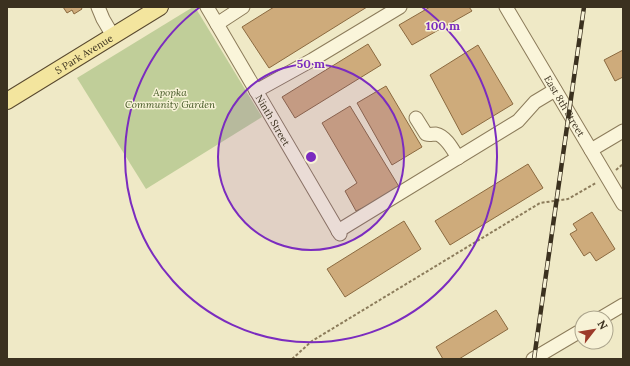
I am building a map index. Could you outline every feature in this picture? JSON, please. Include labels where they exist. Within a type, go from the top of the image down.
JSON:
[{"type":"main road","name":"S Park Avenue","points":[[7,101],[160,7]]},
{"type":"street","points":[[98,7],[103,19],[114,36]]},
{"type":"street","name":"Ninth Street","points":[[207,7],[339,233],[458,158]]},
{"type":"street","points":[[217,24],[243,7]]},
{"type":"street","points":[[256,91],[312,60],[400,7]]},
{"type":"street","name":"East 8th Street","points":[[506,7],[623,204]]},
{"type":"street","points":[[416,118],[426,134],[435,134],[442,137],[458,158],[518,121],[535,102],[555,90]]},
{"type":"street","points":[[591,150],[623,131]]},
{"type":"street","points":[[533,359],[574,335]]},
{"type":"path","points":[[292,359],[312,342],[540,203],[568,199],[607,176]]},
{"type":"green space","name":"Apopka Community Garden","points":[[195,7],[262,117],[146,189],[77,78]]},
{"type":"building","points":[[63,7],[81,7],[82,9],[74,14],[72,10],[67,13]]},
{"type":"building","points":[[274,7],[367,7],[269,68],[242,27]]},
{"type":"building","points":[[430,7],[469,7],[472,11],[412,45],[399,25]]},
{"type":"building","points":[[368,44],[381,65],[295,118],[282,97]]},
{"type":"building","points":[[478,45],[513,104],[462,135],[430,75]]},
{"type":"building","points":[[623,50],[623,77],[615,81],[604,60]]},
{"type":"building","points":[[386,86],[422,147],[392,165],[357,103]]},
{"type":"building","points":[[350,106],[401,190],[356,211],[345,191],[357,183],[322,123]]},
{"type":"building","points":[[528,164],[543,188],[450,245],[435,221]]},
{"type":"building","points":[[592,212],[615,249],[596,261],[590,252],[584,256],[570,234],[577,230],[573,224]]},
{"type":"building","points":[[404,221],[421,249],[345,297],[327,269]]},
{"type":"building","points":[[496,310],[508,329],[459,359],[443,359],[436,347]]},
{"type":"railway","points":[[534,359],[584,7]]}]
